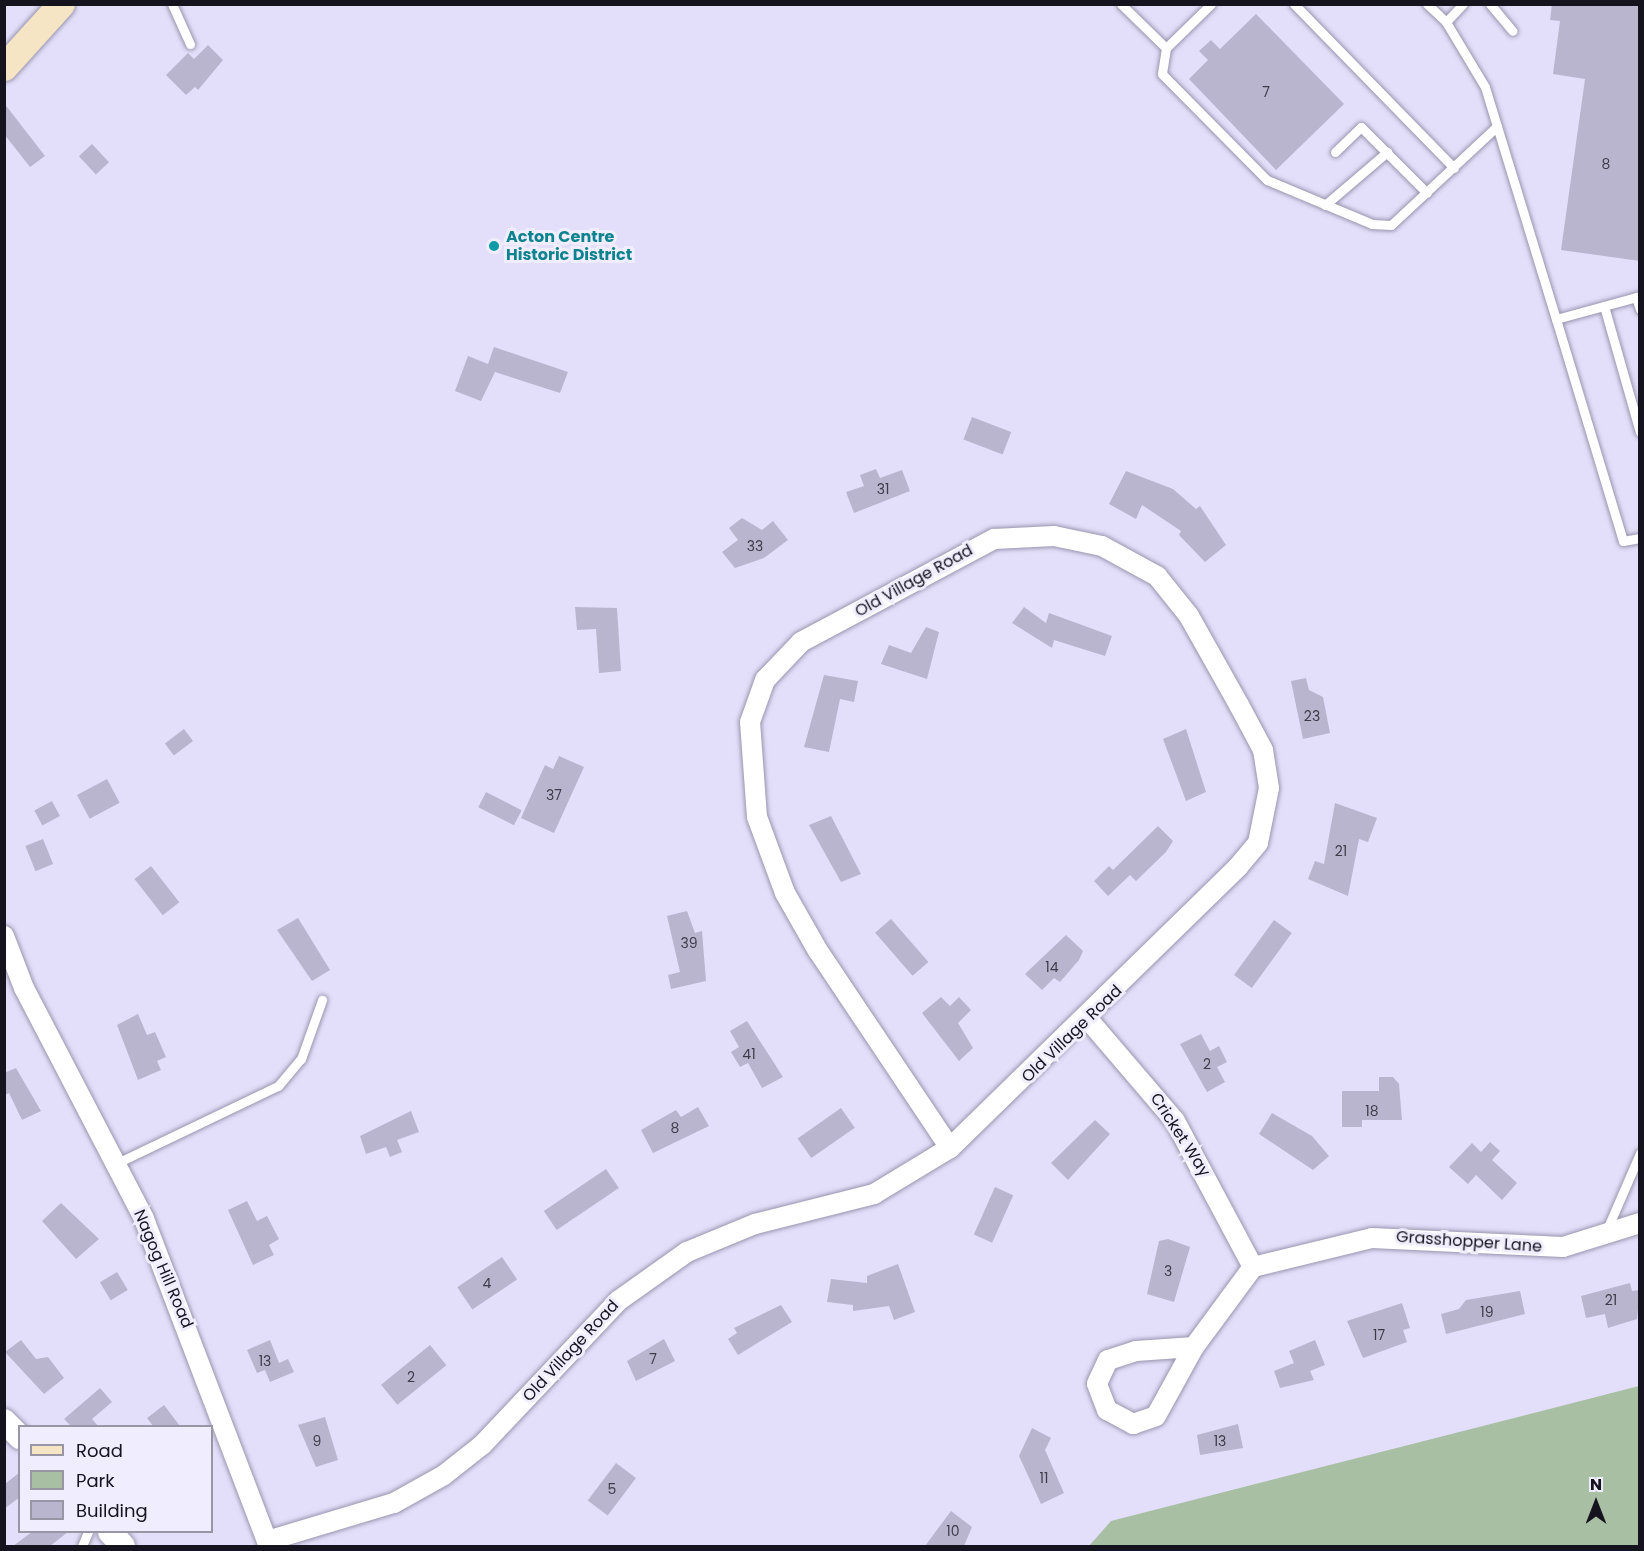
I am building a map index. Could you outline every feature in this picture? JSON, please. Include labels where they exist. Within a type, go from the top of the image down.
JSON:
[{"type":"main road","points":[[4,67],[61,4]]},
{"type":"street","name":"Old Village Road","points":[[268,1544],[394,1503],[444,1475],[482,1445],[618,1301],[687,1252],[755,1224],[874,1194],[950,1148],[1087,1018],[1258,843],[1269,788],[1263,750],[1189,616],[1157,576],[1102,546],[1054,536],[994,539],[801,642],[765,680],[750,723],[757,817],[785,893],[818,951],[950,1148]]},
{"type":"street","name":"Nagog Hill Road","points":[[4,936],[24,988],[161,1260],[268,1544]]},
{"type":"street","name":"Cricket Way","points":[[1087,1018],[1174,1120],[1253,1267]]},
{"type":"street","name":"Grasshopper Lane","points":[[1253,1267],[1372,1238],[1420,1236],[1538,1248],[1604,1236],[1640,1223]]},
{"type":"street","points":[[1194,1347],[1136,1351],[1108,1360],[1097,1384],[1107,1410],[1133,1425],[1151,1419],[1194,1347],[1253,1267]]},
{"type":"street","points":[[4,1421],[18,1435]]},
{"type":"street","points":[[111,1533],[123,1546]]},
{"type":"lane","points":[[172,4],[189,44]]},
{"type":"lane","points":[[1121,4],[1166,48]]},
{"type":"lane","points":[[1211,4],[1166,48],[1162,74],[1267,180],[1325,205],[1371,224],[1391,225],[1497,126]]},
{"type":"lane","points":[[1294,4],[1454,168]]},
{"type":"lane","points":[[1427,4],[1446,22],[1485,87],[1623,541],[1640,538]]},
{"type":"lane","points":[[1446,22],[1463,4]]},
{"type":"lane","points":[[1490,4],[1513,31]]},
{"type":"lane","points":[[1335,152],[1361,127],[1426,193]]},
{"type":"lane","points":[[1325,205],[1387,152]]},
{"type":"lane","points":[[1556,319],[1638,297],[1640,309]]},
{"type":"lane","points":[[1604,306],[1640,432]]},
{"type":"lane","points":[[112,1165],[278,1086],[301,1059],[322,1000]]},
{"type":"lane","points":[[1604,1236],[1640,1153]]},
{"type":"green space","points":[[1639,1386],[1639,1546],[1089,1546],[1111,1521]]},
{"type":"building","points":[[1552,4],[1640,4],[1640,261],[1561,250],[1585,79],[1553,74],[1560,21],[1550,20]]},
{"type":"building","points":[[1256,14],[1344,104],[1276,170],[1189,79],[1208,60],[1199,51],[1211,40],[1220,49]]},
{"type":"building","points":[[208,45],[223,60],[198,90],[195,87],[186,95],[166,75],[188,53],[194,59]]},
{"type":"building","points":[[4,103],[45,156],[30,167],[4,134]]},
{"type":"building","points":[[92,144],[109,162],[96,175],[79,156]]},
{"type":"building","points":[[494,347],[568,372],[560,393],[495,372],[481,401],[455,391],[468,356],[488,364]]},
{"type":"building","points":[[972,417],[1011,432],[1003,454],[963,439]]},
{"type":"building","points":[[876,469],[880,478],[902,470],[910,491],[854,513],[846,492],[864,486],[860,475]]},
{"type":"building","points":[[1126,471],[1173,489],[1196,509],[1200,506],[1226,545],[1205,562],[1179,535],[1181,531],[1142,505],[1136,519],[1109,504]]},
{"type":"building","points":[[742,518],[762,530],[773,521],[788,540],[764,558],[735,568],[722,552],[738,540],[729,528]]},
{"type":"building","points":[[575,607],[617,608],[621,671],[599,673],[596,629],[577,630]]},
{"type":"building","points":[[1024,607],[1046,623],[1049,613],[1112,636],[1105,656],[1054,640],[1052,648],[1012,623]]},
{"type":"building","points":[[926,627],[939,632],[927,679],[881,664],[889,645],[911,653]]},
{"type":"building","points":[[824,675],[858,681],[854,702],[840,699],[829,752],[804,747]]},
{"type":"building","points":[[1306,678],[1309,690],[1323,697],[1330,733],[1303,739],[1291,681]]},
{"type":"building","points":[[184,729],[193,741],[174,755],[165,743]]},
{"type":"building","points":[[1186,729],[1206,792],[1186,801],[1163,739]]},
{"type":"building","points":[[559,756],[584,767],[554,833],[521,818],[545,765],[553,769]]},
{"type":"building","points":[[107,779],[120,803],[90,819],[77,795]]},
{"type":"building","points":[[486,792],[522,810],[514,825],[478,807]]},
{"type":"building","points":[[52,801],[60,816],[42,825],[34,810]]},
{"type":"building","points":[[1335,803],[1377,818],[1368,842],[1359,839],[1348,896],[1308,879],[1315,861],[1324,864]]},
{"type":"building","points":[[831,816],[861,874],[841,882],[809,825]]},
{"type":"building","points":[[1158,826],[1173,841],[1166,852],[1136,881],[1130,875],[1108,896],[1094,881],[1109,866],[1113,870]]},
{"type":"building","points":[[43,839],[53,864],[35,871],[25,846]]},
{"type":"building","points":[[151,866],[179,902],[163,915],[134,879]]},
{"type":"building","points":[[687,911],[695,933],[702,931],[706,981],[671,989],[668,975],[680,972],[667,916]]},
{"type":"building","points":[[298,918],[330,970],[312,981],[277,930]]},
{"type":"building","points":[[891,919],[928,962],[913,976],[875,933]]},
{"type":"building","points":[[1274,920],[1292,933],[1252,988],[1234,975]]},
{"type":"building","points":[[1066,935],[1083,951],[1079,960],[1060,982],[1054,978],[1042,990],[1025,974]]},
{"type":"building","points":[[941,997],[950,1006],[959,997],[971,1010],[958,1023],[973,1048],[959,1061],[922,1013]]},
{"type":"building","points":[[138,1014],[147,1035],[155,1032],[166,1057],[157,1061],[161,1070],[138,1080],[117,1025]]},
{"type":"building","points":[[747,1021],[783,1077],[762,1088],[748,1063],[740,1067],[731,1052],[739,1047],[730,1031]]},
{"type":"building","points":[[1201,1034],[1210,1051],[1219,1046],[1227,1062],[1217,1067],[1225,1082],[1207,1092],[1180,1044]]},
{"type":"building","points":[[16,1068],[41,1111],[22,1120],[9,1093],[4,1095],[4,1073]]},
{"type":"building","points":[[1379,1077],[1393,1077],[1399,1084],[1402,1120],[1362,1120],[1362,1127],[1342,1127],[1342,1091],[1379,1091]]},
{"type":"building","points":[[698,1107],[709,1126],[653,1153],[641,1130],[676,1110],[681,1117]]},
{"type":"building","points":[[841,1108],[855,1128],[811,1158],[798,1138]]},
{"type":"building","points":[[411,1111],[419,1132],[397,1140],[402,1152],[390,1157],[386,1147],[366,1154],[360,1136]]},
{"type":"building","points":[[1272,1113],[1312,1136],[1329,1156],[1313,1170],[1259,1134]]},
{"type":"building","points":[[1095,1120],[1110,1134],[1068,1180],[1051,1163]]},
{"type":"building","points":[[1490,1142],[1500,1151],[1492,1160],[1517,1183],[1502,1200],[1476,1175],[1468,1184],[1449,1167],[1472,1143],[1481,1152]]},
{"type":"building","points":[[606,1169],[619,1188],[557,1230],[544,1211]]},
{"type":"building","points":[[995,1187],[1013,1195],[992,1243],[974,1235]]},
{"type":"building","points":[[247,1201],[257,1221],[267,1216],[279,1239],[269,1245],[274,1255],[253,1265],[228,1210]]},
{"type":"building","points":[[61,1203],[99,1239],[76,1259],[42,1221]]},
{"type":"building","points":[[1168,1239],[1190,1247],[1174,1302],[1147,1294],[1159,1241]]},
{"type":"building","points":[[502,1257],[517,1279],[472,1310],[457,1287]]},
{"type":"building","points":[[898,1264],[915,1312],[894,1320],[889,1306],[853,1311],[853,1305],[827,1302],[831,1279],[867,1283],[867,1276]]},
{"type":"building","points":[[117,1272],[128,1290],[111,1300],[100,1282]]},
{"type":"building","points":[[1630,1283],[1632,1291],[1640,1290],[1637,1319],[1608,1328],[1605,1314],[1586,1318],[1581,1296]]},
{"type":"building","points":[[1520,1291],[1525,1314],[1446,1334],[1441,1314],[1459,1309],[1466,1300]]},
{"type":"building","points":[[1402,1303],[1410,1328],[1403,1330],[1407,1342],[1363,1358],[1347,1321]]},
{"type":"building","points":[[781,1305],[792,1322],[738,1355],[728,1339],[737,1333],[734,1328]]},
{"type":"building","points":[[664,1339],[675,1361],[636,1381],[627,1361]]},
{"type":"building","points":[[21,1340],[36,1359],[48,1357],[64,1378],[44,1394],[5,1352]]},
{"type":"building","points":[[270,1340],[279,1363],[288,1359],[294,1372],[270,1382],[265,1370],[257,1373],[247,1350]]},
{"type":"building","points":[[1315,1340],[1325,1365],[1310,1371],[1314,1380],[1280,1388],[1274,1371],[1294,1363],[1289,1351]]},
{"type":"building","points":[[430,1345],[446,1365],[397,1405],[381,1385]]},
{"type":"building","points":[[100,1388],[112,1402],[92,1419],[97,1425],[70,1425],[64,1419]]},
{"type":"building","points":[[164,1405],[179,1425],[152,1425],[147,1418]]},
{"type":"building","points":[[325,1417],[338,1460],[316,1467],[298,1425]]},
{"type":"building","points":[[1238,1424],[1243,1448],[1200,1455],[1197,1435]]},
{"type":"building","points":[[1032,1428],[1051,1438],[1045,1450],[1064,1493],[1041,1504],[1019,1456]]},
{"type":"building","points":[[616,1463],[636,1478],[608,1516],[588,1501]]},
{"type":"building","points":[[18,1474],[18,1498],[4,1509],[5,1484]]},
{"type":"building","points":[[951,1511],[972,1527],[964,1546],[925,1546]]},
{"type":"building","points":[[31,1533],[67,1533],[50,1546],[13,1546]]},
{"type":"place","name":"Acton Centre Historic District","points":[[494,246]]}]
